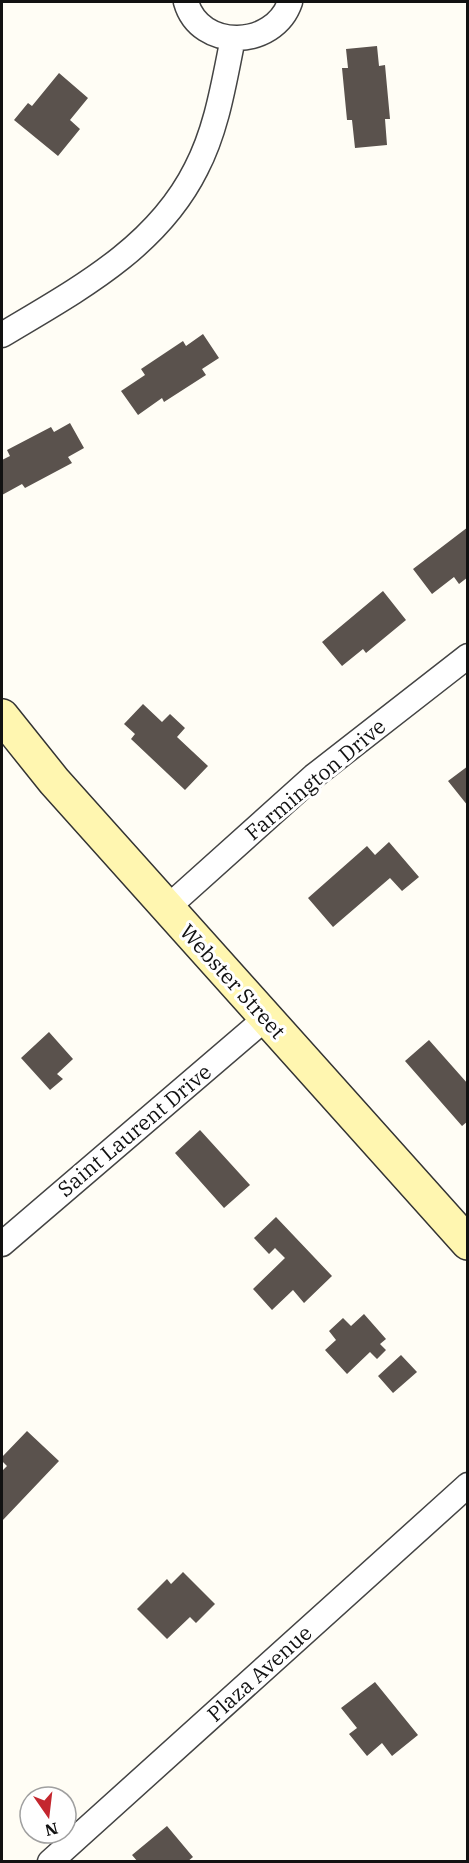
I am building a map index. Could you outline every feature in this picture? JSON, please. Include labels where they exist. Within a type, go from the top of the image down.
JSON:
[{"type":"main road","name":"Webster Street","points":[[2,716],[54,781],[468,1243]]},
{"type":"street","points":[[186,2],[199,23],[215,33],[233,38],[250,37],[266,31],[279,20],[290,2]]},
{"type":"street","points":[[2,335],[70,294],[120,260],[163,218],[182,194],[197,169],[211,133],[224,86],[233,38]]},
{"type":"street","name":"Farmington Drive","points":[[167,908],[314,776],[468,656]]},
{"type":"street","name":"Saint Laurent Drive","points":[[2,1244],[266,1018]]},
{"type":"street","name":"Plaza Avenue","points":[[50,1862],[468,1485]]},
{"type":"building","points":[[377,46],[379,66],[385,65],[390,119],[385,119],[387,145],[355,148],[352,120],[347,120],[342,68],[348,68],[346,49]]},
{"type":"building","points":[[59,73],[88,98],[70,120],[80,129],[58,156],[14,120],[28,103],[32,106]]},
{"type":"building","points":[[203,334],[219,358],[202,369],[206,375],[164,402],[162,398],[138,415],[121,391],[145,375],[141,369],[183,341],[186,346]]},
{"type":"building","points":[[70,423],[84,448],[68,457],[72,463],[25,488],[22,484],[2,495],[2,460],[10,456],[7,450],[51,427],[54,432]]},
{"type":"building","points":[[468,527],[468,577],[459,584],[454,577],[432,594],[413,569]]},
{"type":"building","points":[[383,591],[406,620],[366,653],[363,649],[342,666],[322,642]]},
{"type":"building","points":[[143,704],[162,722],[170,714],[185,728],[177,737],[208,766],[185,790],[131,739],[135,734],[124,724]]},
{"type":"building","points":[[468,766],[468,806],[448,781]]},
{"type":"building","points":[[389,842],[419,877],[402,891],[390,878],[333,927],[308,898],[367,846],[375,855]]},
{"type":"building","points":[[49,1032],[73,1059],[57,1074],[63,1079],[50,1090],[21,1058]]},
{"type":"building","points":[[429,1040],[468,1084],[468,1121],[462,1126],[405,1061]]},
{"type":"building","points":[[200,1130],[250,1185],[224,1208],[175,1153]]},
{"type":"building","points":[[276,1217],[332,1276],[304,1303],[293,1290],[272,1310],[253,1289],[285,1258],[275,1248],[269,1254],[254,1238]]},
{"type":"building","points":[[364,1314],[386,1339],[380,1344],[386,1350],[377,1359],[370,1352],[347,1374],[325,1350],[336,1340],[329,1331],[343,1318],[351,1326]]},
{"type":"building","points":[[401,1355],[417,1372],[393,1393],[378,1376]]},
{"type":"building","points":[[27,1431],[59,1461],[2,1521],[2,1471],[7,1466],[2,1461],[2,1457]]},
{"type":"building","points":[[183,1572],[215,1604],[196,1623],[190,1617],[167,1639],[137,1609],[167,1579],[171,1584]]},
{"type":"building","points":[[375,1682],[418,1735],[392,1756],[382,1743],[367,1756],[349,1734],[357,1728],[341,1708]]},
{"type":"building","points":[[167,1826],[193,1857],[187,1862],[138,1862],[132,1855]]}]
